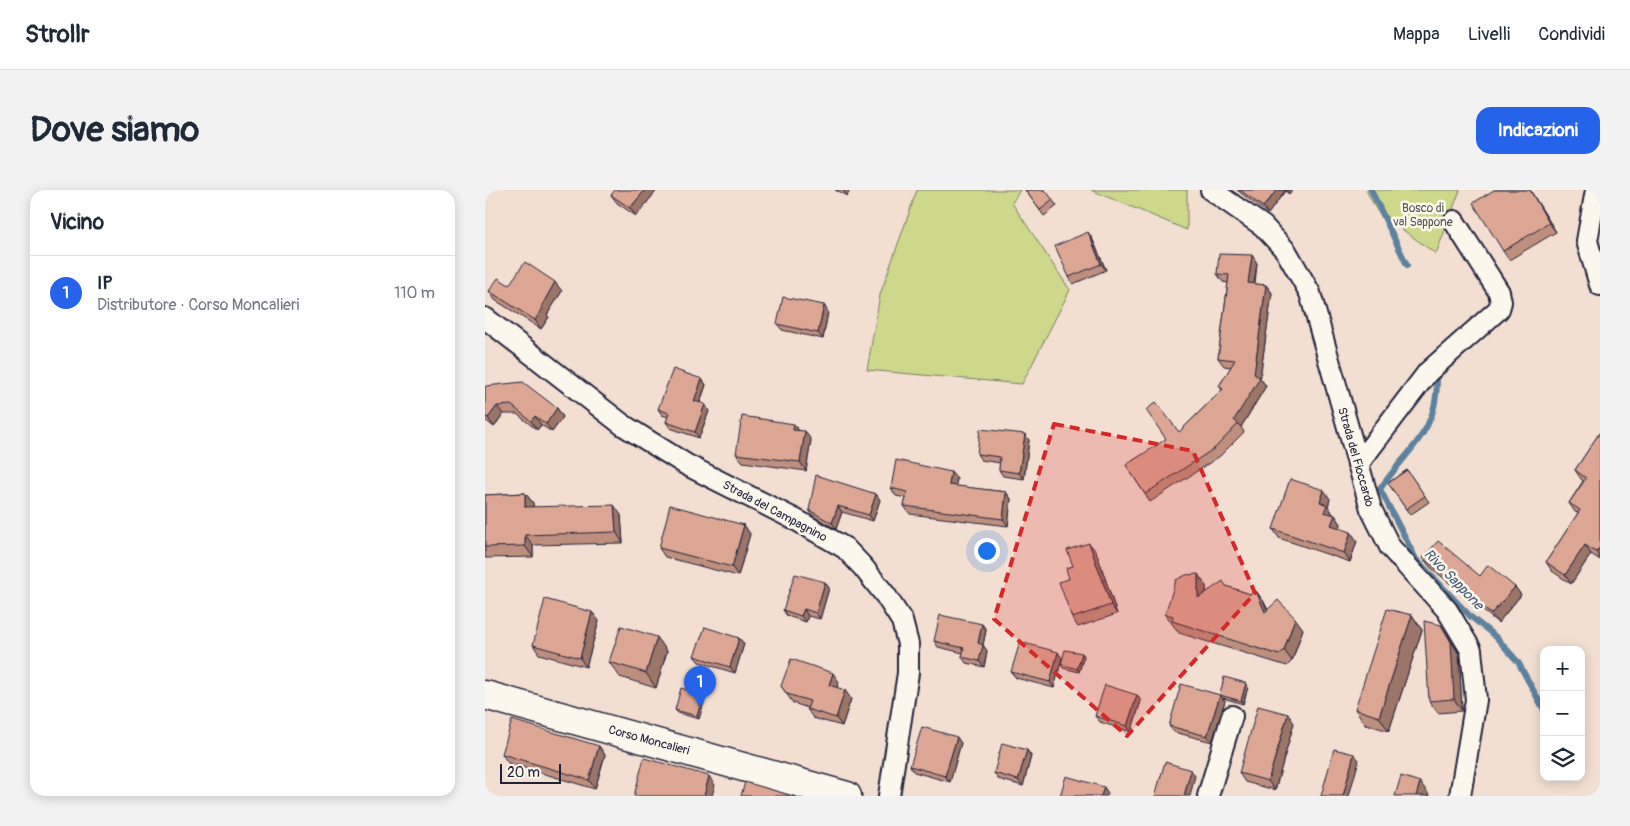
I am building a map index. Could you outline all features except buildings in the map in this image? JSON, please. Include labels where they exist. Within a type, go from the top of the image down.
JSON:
[{"type":"main road","name":"Corso Moncalieri","points":[[485,695],[812,791],[847,796]]},
{"type":"street","name":"Strada del Fioccardo","points":[[1211,190],[1263,226],[1286,251],[1310,293],[1371,509],[1390,547],[1447,610],[1471,650],[1476,700],[1460,796]]},
{"type":"street","points":[[1595,190],[1587,241],[1600,285]]},
{"type":"street","points":[[1357,464],[1428,372],[1499,310],[1501,302],[1499,292],[1454,221]]},
{"type":"street","name":"Strada del Campagnino","points":[[485,318],[623,424],[687,465],[799,521],[845,548],[863,567],[886,596],[901,621],[908,644],[908,673],[889,796]]},
{"type":"street","points":[[1208,796],[1232,716]]},
{"type":"highlighted area","points":[[1054,424],[1193,451],[1255,593],[1127,736],[994,619]]},
{"type":"green space","points":[[917,190],[1020,190],[1012,203],[1070,290],[1022,384],[867,370],[880,295]]},
{"type":"green space","points":[[1091,190],[1187,190],[1187,230]]},
{"type":"green space","name":"Bosco di val Sappone","points":[[1366,190],[1460,190],[1436,254],[1377,211]]},
{"type":"waterway","name":"Rivo Sappone","points":[[1371,190],[1407,265]]},
{"type":"waterway","name":"Rivo Sappone","points":[[1437,378],[1436,397],[1427,426],[1411,450],[1380,489],[1416,559],[1471,617],[1496,637],[1518,662],[1540,703]]},
{"type":"place","name":"IP","points":[[700,707]]}]
